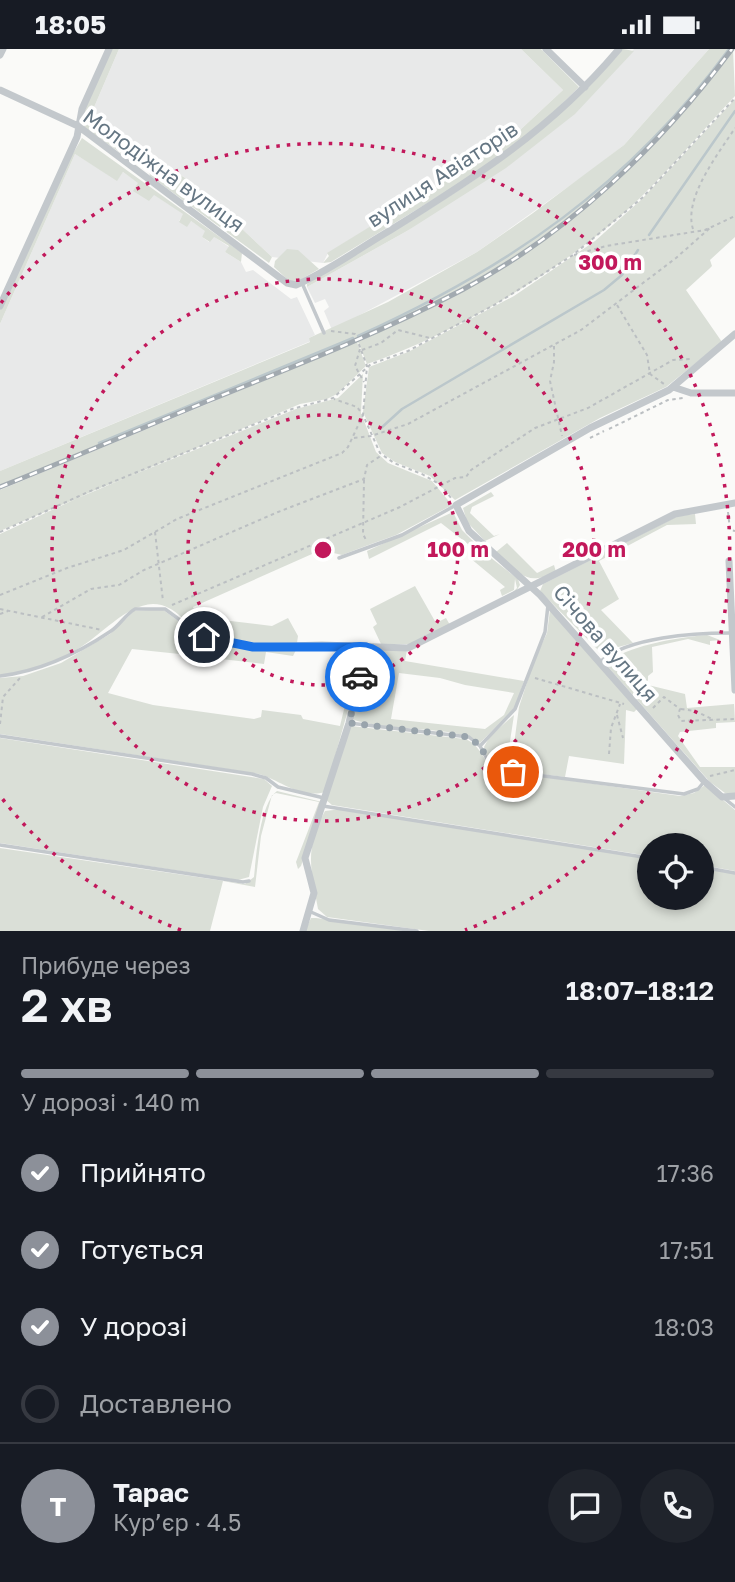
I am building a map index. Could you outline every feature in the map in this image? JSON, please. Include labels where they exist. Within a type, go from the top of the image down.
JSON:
[{"type":"street","points":[[0,55],[3,49]]},
{"type":"street","points":[[0,306],[77,138],[78,127],[108,49]]},
{"type":"street","points":[[546,49],[585,87]]},
{"type":"street","name":"вулиця Авіаторів","points":[[302,283],[491,167],[533,135],[585,87],[619,49]]},
{"type":"street","name":"Молодіжна вулиця","points":[[0,90],[78,127],[287,283],[302,283]]},
{"type":"street","points":[[456,505],[566,442],[671,388],[735,334]]},
{"type":"street","points":[[671,388],[691,393],[735,393]]},
{"type":"street","points":[[204,637],[253,647],[415,646],[675,514],[731,503]]},
{"type":"street","name":"Січова вулиця","points":[[456,505],[469,531],[548,603],[704,781],[722,797]]},
{"type":"street","points":[[729,561],[730,633],[735,690]]},
{"type":"street","points":[[303,931],[311,912],[314,888],[305,858],[349,723],[366,647]]},
{"type":"street","points":[[722,797],[735,796]]},
{"type":"lane","points":[[302,283],[324,333]]},
{"type":"lane","points":[[339,558],[371,548],[456,505]]},
{"type":"lane","points":[[480,746],[512,715],[545,632],[548,603]]},
{"type":"lane","points":[[0,676],[20,674],[58,661],[110,631],[135,609],[165,609],[204,637]]},
{"type":"lane","points":[[601,661],[606,656],[655,641],[703,633],[730,633]]},
{"type":"lane","points":[[349,723],[460,735],[480,746],[491,765],[513,772],[684,794],[698,789],[704,781]]},
{"type":"lane","points":[[0,736],[252,774],[266,778],[278,787],[323,802],[637,856]]},
{"type":"lane","points":[[722,797],[735,807]]},
{"type":"lane","points":[[0,845],[243,883],[248,881]]},
{"type":"lane","points":[[714,869],[735,873]]},
{"type":"lane","points":[[311,912],[329,920],[417,931]]},
{"type":"path","points":[[0,532],[129,475],[292,409],[333,398],[368,366],[431,339],[514,294],[573,255],[642,198],[735,97]]},
{"type":"path","points":[[694,230],[693,208],[706,168],[720,153],[735,128]]},
{"type":"path","points":[[353,438],[372,436],[408,424],[554,345],[616,304],[711,227],[735,216]]},
{"type":"path","points":[[573,255],[711,227]]},
{"type":"path","points":[[616,304],[647,355],[650,374]]},
{"type":"path","points":[[0,596],[67,568],[124,550],[215,502],[342,453],[353,438],[363,415],[368,366],[355,334],[336,330],[324,333]]},
{"type":"path","points":[[361,349],[381,343],[398,330],[431,339]]},
{"type":"path","points":[[554,345],[550,381],[557,419],[566,442]]},
{"type":"path","points":[[361,349],[355,366],[365,384]]},
{"type":"path","points":[[155,532],[165,609],[363,524],[454,478],[466,477],[471,470],[525,435],[557,419],[588,408],[673,360],[692,359],[701,363]]},
{"type":"path","points":[[650,374],[671,388]]},
{"type":"path","points":[[333,398],[357,407],[382,455],[441,485],[456,505]]},
{"type":"path","points":[[371,548],[363,534],[364,479],[367,465],[382,455]]},
{"type":"path","points":[[42,617],[91,589],[119,585],[278,512],[364,479]]},
{"type":"path","points":[[731,503],[730,530],[735,531]]},
{"type":"path","points":[[0,609],[110,631]]},
{"type":"path","points":[[0,614],[9,611]]},
{"type":"path","points":[[0,724],[3,697],[17,685],[20,674]]},
{"type":"path","points":[[527,677],[639,707]]},
{"type":"path","points":[[646,716],[664,697],[686,712],[695,711],[717,722]]},
{"type":"path","points":[[609,754],[610,733],[621,704]]},
{"type":"path","points":[[680,709],[678,716],[681,721],[717,722],[735,719]]},
{"type":"path","points":[[616,714],[623,738]]},
{"type":"path","points":[[704,781],[712,773],[735,770]]},
{"type":"shaded area","points":[[111,49],[119,49],[89,119],[146,154],[138,165],[83,127],[81,119]]},
{"type":"shaded area","points":[[119,49],[521,49],[563,90],[506,143],[328,253],[323,263],[272,257],[192,182],[89,119]]},
{"type":"shaded area","points":[[521,49],[541,49],[579,87],[539,126],[470,177],[331,262],[323,263],[329,256],[327,253],[506,143],[563,90]]},
{"type":"shaded area","points":[[623,49],[634,51],[575,114],[506,168],[407,231],[307,287],[307,284],[319,276],[441,202],[519,147],[590,85]]},
{"type":"shaded area","points":[[634,49],[709,49],[624,145],[589,172],[477,252],[332,330],[324,311],[329,307],[325,299],[315,303],[307,287],[407,231],[575,111]]},
{"type":"shaded area","points":[[709,49],[730,49],[704,83],[647,146],[553,230],[482,277],[373,331],[0,486],[0,471],[310,342],[309,338],[388,302],[477,252],[624,145]]},
{"type":"shaded area","points":[[730,49],[695,98],[639,160],[559,227],[485,278],[358,342],[0,490],[0,486],[357,338],[484,276],[558,225],[637,158],[668,126]]},
{"type":"shaded area","points":[[733,49],[735,96],[652,186],[612,223],[581,248],[512,295],[438,335],[367,364],[358,342],[483,280],[554,232],[587,205],[650,147],[707,83]]},
{"type":"shaded area","points":[[735,99],[735,237],[710,260],[712,266],[686,290],[722,342],[666,387],[600,418],[455,500],[430,476],[395,462],[382,453],[363,412],[369,367],[408,352],[514,296],[595,241],[642,199]]},
{"type":"shaded area","points":[[82,138],[242,253],[241,262],[225,252],[229,246],[214,237],[210,242],[202,237],[205,231],[191,221],[187,227],[179,222],[183,214],[154,195],[149,201],[133,191],[138,183],[123,172],[117,181],[75,154],[0,324],[0,310],[59,177]]},
{"type":"shaded area","points":[[75,154],[117,180],[123,172],[139,183],[134,191],[153,194],[184,214],[179,221],[191,221],[206,231],[202,237],[209,242],[213,236],[229,247],[225,252],[241,262],[246,272],[253,270],[291,299],[297,297],[315,335],[309,338],[311,341],[0,471],[0,324]]},
{"type":"shaded area","points":[[152,158],[192,182],[272,257],[269,263],[150,176],[148,168]]},
{"type":"shaded area","points":[[287,249],[298,250],[319,269],[296,282],[288,280],[274,267],[275,261]]},
{"type":"shaded area","points":[[357,342],[366,366],[337,394],[327,399],[300,404],[0,531],[0,490]]},
{"type":"shaded area","points":[[363,374],[361,413],[376,452],[388,463],[432,481],[452,505],[396,535],[342,555],[321,550],[193,607],[197,617],[272,626],[288,618],[298,636],[297,643],[228,643],[207,637],[169,608],[153,604],[123,615],[85,644],[58,659],[30,669],[0,675],[0,534],[93,491],[296,409],[338,398]]},
{"type":"shaded area","points":[[491,492],[494,496],[472,507],[470,513],[494,536],[500,534],[485,541],[467,522],[463,508]]},
{"type":"shaded area","points":[[453,512],[462,530],[477,545],[473,548],[441,523],[369,559],[367,551]]},
{"type":"shaded area","points":[[695,514],[696,524],[667,525],[599,561],[619,599],[601,610],[633,643],[600,652],[540,591],[543,584],[678,516]]},
{"type":"shaded area","points":[[507,543],[537,573],[554,565],[556,572],[537,578],[523,575],[496,552]]},
{"type":"shaded area","points":[[481,550],[518,579],[520,585],[515,593],[515,579],[514,590],[502,596],[500,590],[505,587],[470,558]]},
{"type":"shaded area","points":[[415,586],[436,623],[446,618],[450,625],[412,644],[381,644],[373,627],[377,624],[370,609]]},
{"type":"shaded area","points":[[162,609],[196,634],[191,641],[189,655],[132,649],[108,693],[153,705],[254,719],[261,717],[262,710],[301,715],[303,719],[340,726],[352,676],[357,678],[325,792],[299,791],[259,774],[0,734],[0,678],[23,676],[61,663],[110,634],[134,611]]},
{"type":"shaded area","points":[[550,610],[637,709],[634,712],[626,710],[624,764],[569,756],[565,777],[516,771],[511,767],[519,707],[534,661],[547,633]]},
{"type":"shaded area","points":[[707,635],[720,640],[710,641],[710,645],[688,639],[652,647],[653,672],[648,676],[648,685],[685,694],[687,708],[734,704],[735,722],[716,723],[716,728],[680,732],[678,736],[700,767],[735,767],[735,795],[725,793],[710,782],[608,667],[609,660],[644,646]]},
{"type":"shaded area","points":[[207,640],[297,648],[293,656],[266,652],[264,664],[195,656],[199,643]]},
{"type":"shaded area","points":[[379,649],[407,650],[405,661],[524,681],[515,707],[480,743],[456,733],[383,726],[352,719],[369,655]],"holes":[[[399,673],[440,678],[465,685],[514,693],[504,715],[485,729],[391,719]]]},
{"type":"shaded area","points":[[514,715],[507,761],[509,769],[490,762],[484,747],[490,736]]},
{"type":"shaded area","points":[[351,726],[465,739],[476,746],[490,764],[502,771],[680,796],[694,793],[705,785],[735,810],[735,871],[714,867],[714,833],[637,833],[637,854],[332,805],[326,800]]},
{"type":"shaded area","points":[[0,738],[264,779],[272,786],[263,807],[249,877],[238,880],[0,843]]},
{"type":"shaded area","points":[[277,791],[322,802],[298,869],[296,862],[319,802],[274,794]]},
{"type":"shaded area","points":[[271,797],[261,836],[255,887],[223,881],[210,931],[0,931],[0,848],[245,884],[254,877],[260,831]]},
{"type":"shaded area","points":[[342,809],[637,857],[637,910],[714,910],[714,870],[735,874],[735,931],[429,931],[327,917],[318,909],[311,860],[314,837],[325,811]]},
{"type":"shaded area","points":[[311,918],[316,918],[407,931],[305,931]]},
{"type":"waterway","points":[[358,336],[466,281],[563,218],[650,142],[691,98],[729,49]]},
{"type":"waterway","points":[[649,235],[735,111]]},
{"type":"waterway","points":[[380,429],[402,409],[604,290],[622,275],[638,250]]},
{"type":"waterway","points":[[99,443],[353,338]]},
{"type":"railway","points":[[0,487],[369,335],[431,306],[501,267],[539,242],[610,185],[674,120],[732,49]]},
{"type":"way so far","points":[[360,677],[349,723],[469,737],[480,746],[485,760],[491,765],[513,772]]},
{"type":"route","points":[[204,637],[253,647],[366,647],[360,677]]}]
